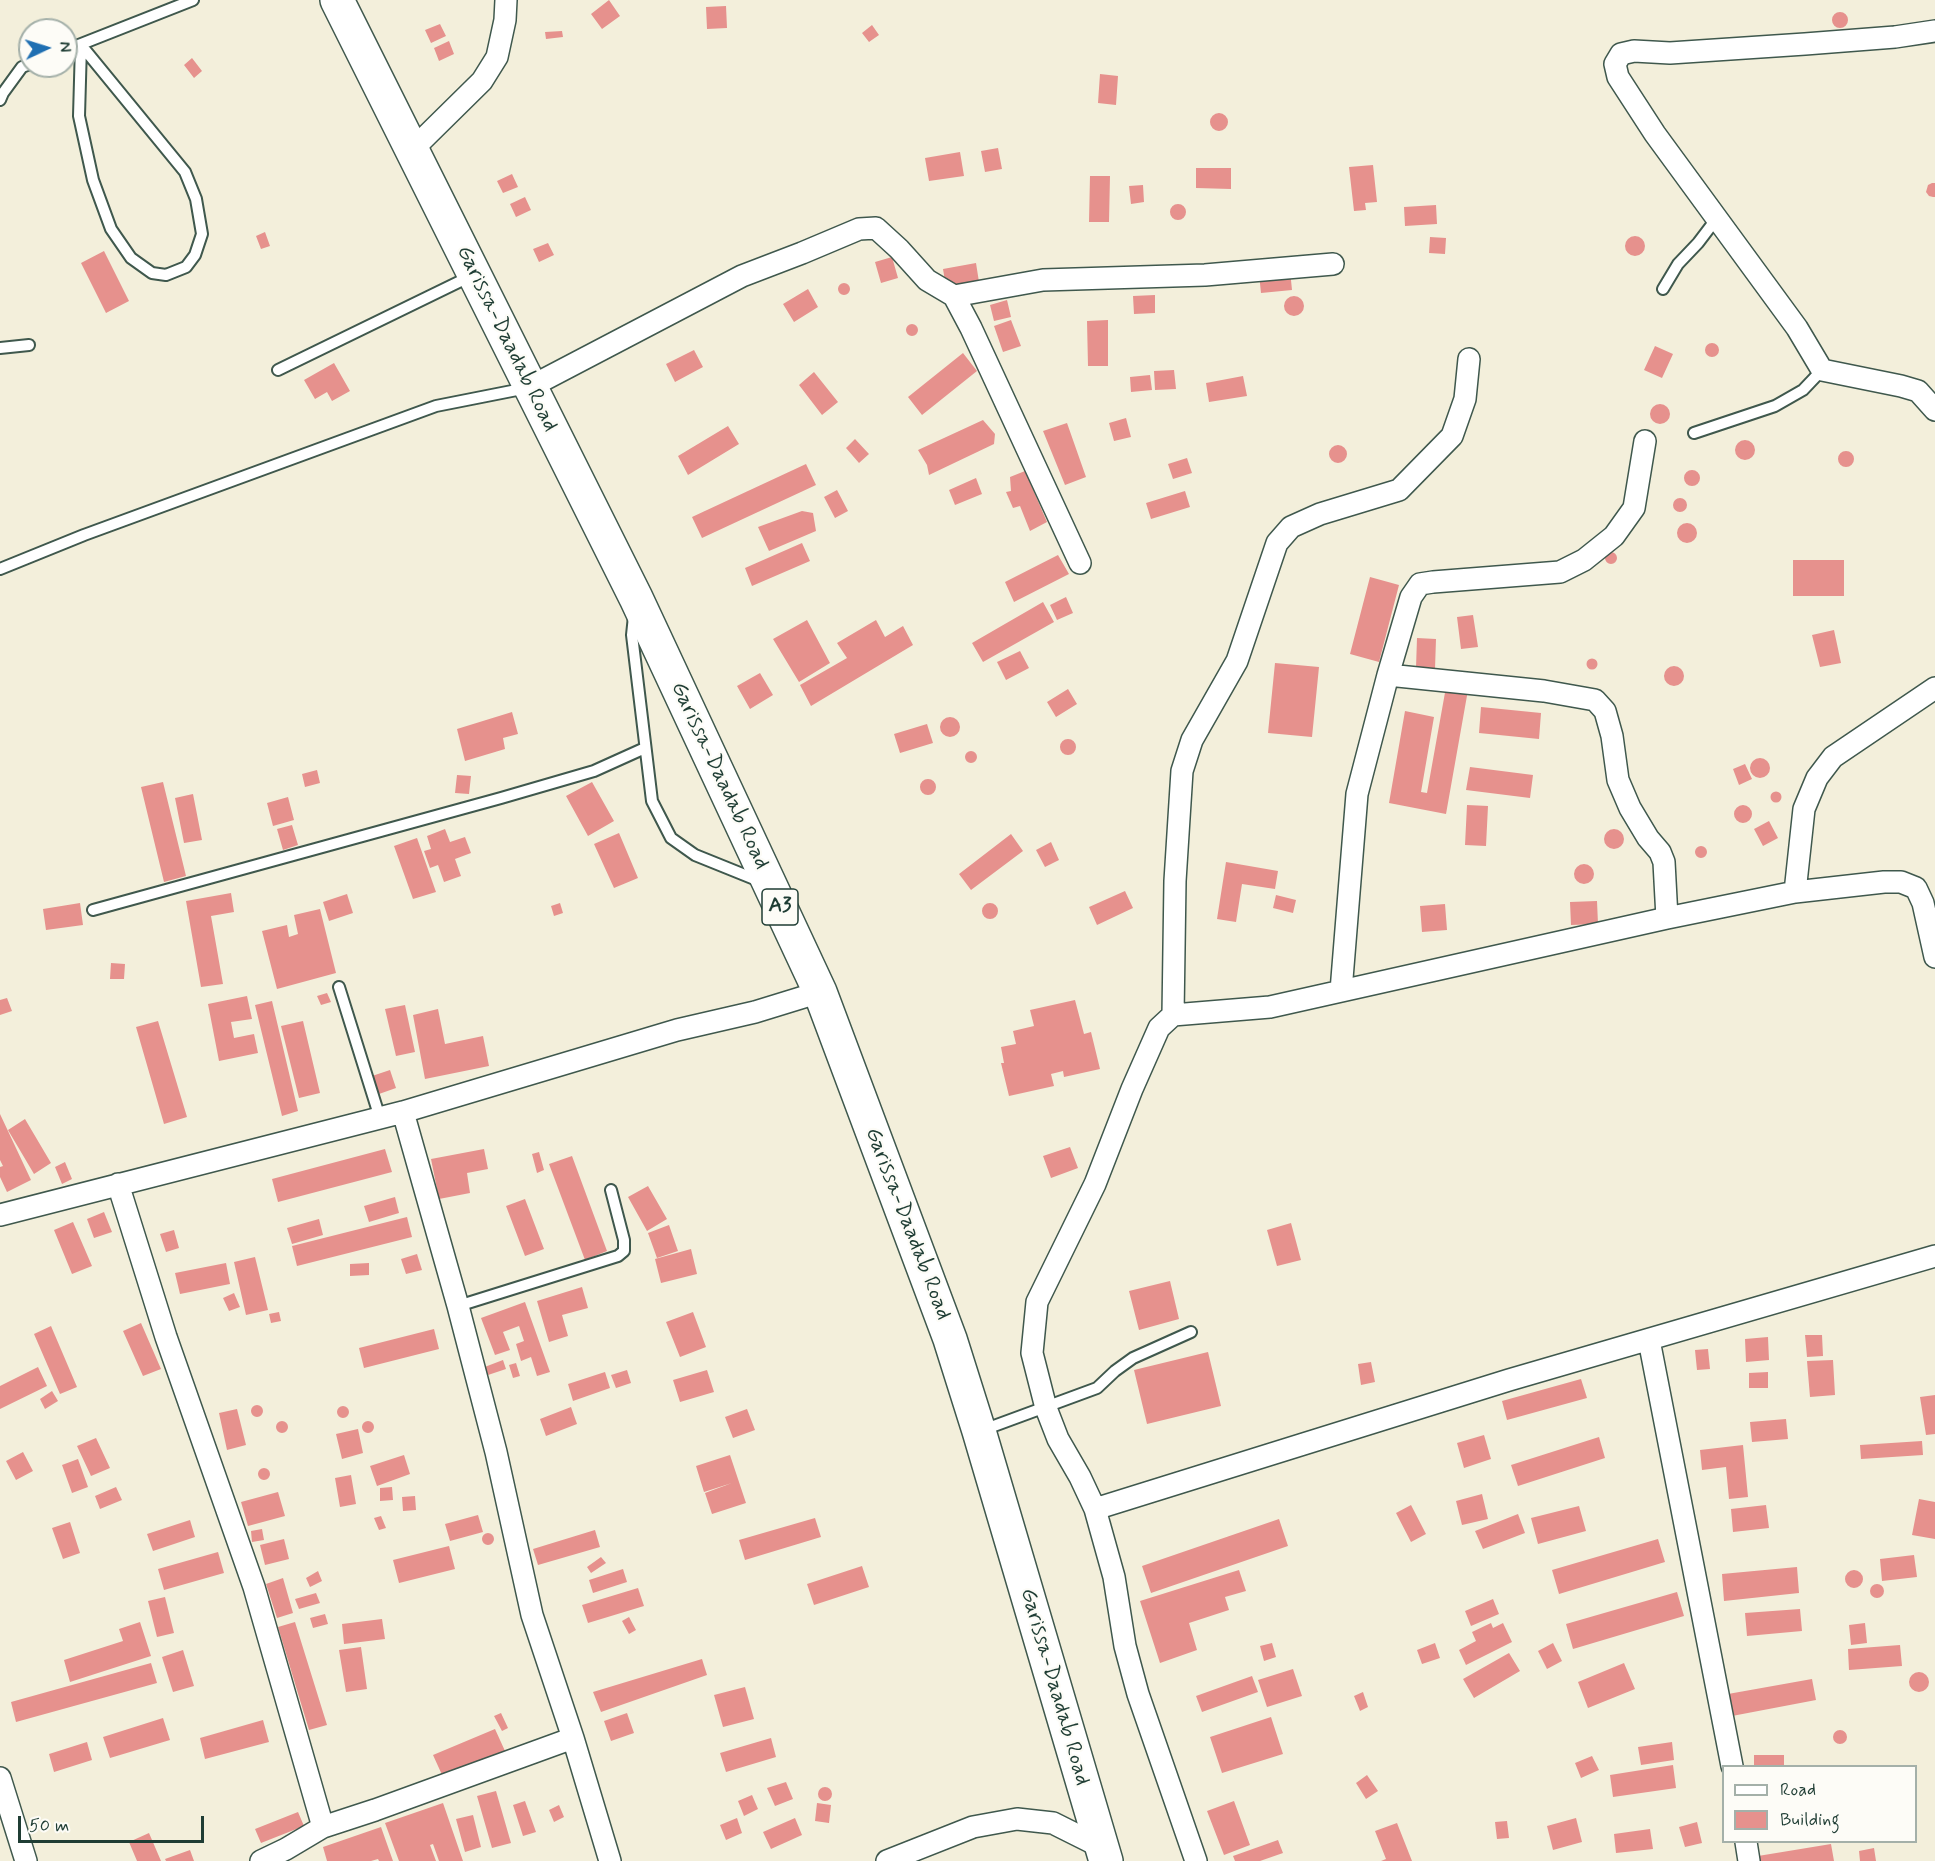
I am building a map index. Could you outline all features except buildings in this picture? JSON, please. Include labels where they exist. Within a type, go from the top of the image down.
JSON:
[{"type":"highway","name":"Garissa-Daadab Road","points":[[337,0],[636,598],[820,992],[950,1339],[980,1431],[1103,1854]]},
{"type":"street","points":[[412,150],[482,81],[497,57],[505,20],[506,0]]},
{"type":"street","points":[[1935,31],[1896,37],[1670,53],[1634,51],[1621,54],[1615,64],[1618,77],[1655,134],[1797,328],[1822,370],[1901,386],[1918,392],[1935,410]]},
{"type":"street","points":[[530,387],[742,276],[859,229],[876,228],[927,280],[954,296],[1080,563]]},
{"type":"street","points":[[954,296],[1043,280],[1205,275],[1333,264]]},
{"type":"street","points":[[1173,1015],[1175,880],[1182,771],[1192,740],[1237,661],[1277,543],[1291,526],[1320,514],[1399,490],[1452,436],[1465,399],[1468,359]]},
{"type":"street","points":[[1341,991],[1357,794],[1411,597],[1420,584],[1560,572],[1584,560],[1614,536],[1634,508],[1645,441]]},
{"type":"street","points":[[1388,675],[1544,691],[1595,700],[1605,711],[1612,736],[1618,780],[1630,808],[1648,838],[1660,852],[1664,862],[1667,918]]},
{"type":"street","points":[[1795,892],[1804,809],[1817,778],[1833,757],[1935,688]]},
{"type":"street","points":[[1196,1861],[1137,1694],[1125,1646],[1114,1578],[1095,1509],[1058,1439],[1046,1408],[1032,1353],[1037,1302],[1095,1184],[1132,1089],[1159,1028],[1173,1015],[1234,1012],[1270,1007],[1667,918],[1795,892],[1884,882],[1901,882],[1916,888],[1923,903],[1935,957]]},
{"type":"street","points":[[0,1215],[403,1112],[677,1030],[755,1012],[820,992]]},
{"type":"street","points":[[403,1112],[458,1306],[496,1452],[532,1615],[573,1738],[610,1861]]},
{"type":"street","points":[[118,1184],[166,1337],[254,1587],[323,1827]]},
{"type":"street","points":[[1095,1509],[1396,1415],[1935,1256]]},
{"type":"street","points":[[1649,1340],[1732,1765]]},
{"type":"street","points":[[261,1861],[323,1827],[573,1738]]},
{"type":"street","points":[[0,1778],[26,1861]]},
{"type":"street","points":[[887,1861],[973,1827],[1017,1819],[1053,1823],[1103,1854]]},
{"type":"street","points":[[1746,1843],[1749,1861]]},
{"type":"lane","points":[[78,46],[193,0]]},
{"type":"lane","points":[[81,45],[185,172],[196,199],[202,234],[195,255],[186,267],[166,275],[152,273],[131,258],[111,229],[93,180],[79,116],[81,45]]},
{"type":"lane","points":[[0,100],[18,72]]},
{"type":"lane","points":[[1663,289],[1678,264],[1717,218]]},
{"type":"lane","points":[[278,370],[474,275]]},
{"type":"lane","points":[[0,348],[29,345]]},
{"type":"lane","points":[[1694,433],[1775,406],[1803,390],[1822,370]]},
{"type":"lane","points":[[0,569],[84,535],[436,406],[530,387]]},
{"type":"lane","points":[[636,598],[632,635],[652,801],[671,838],[695,855],[770,885]]},
{"type":"lane","points":[[93,910],[594,771],[645,748]]},
{"type":"lane","points":[[339,987],[380,1118]]},
{"type":"lane","points":[[458,1306],[618,1256],[624,1251],[624,1240],[611,1190]]},
{"type":"lane","points":[[980,1431],[1097,1388],[1133,1358],[1191,1332]]}]
